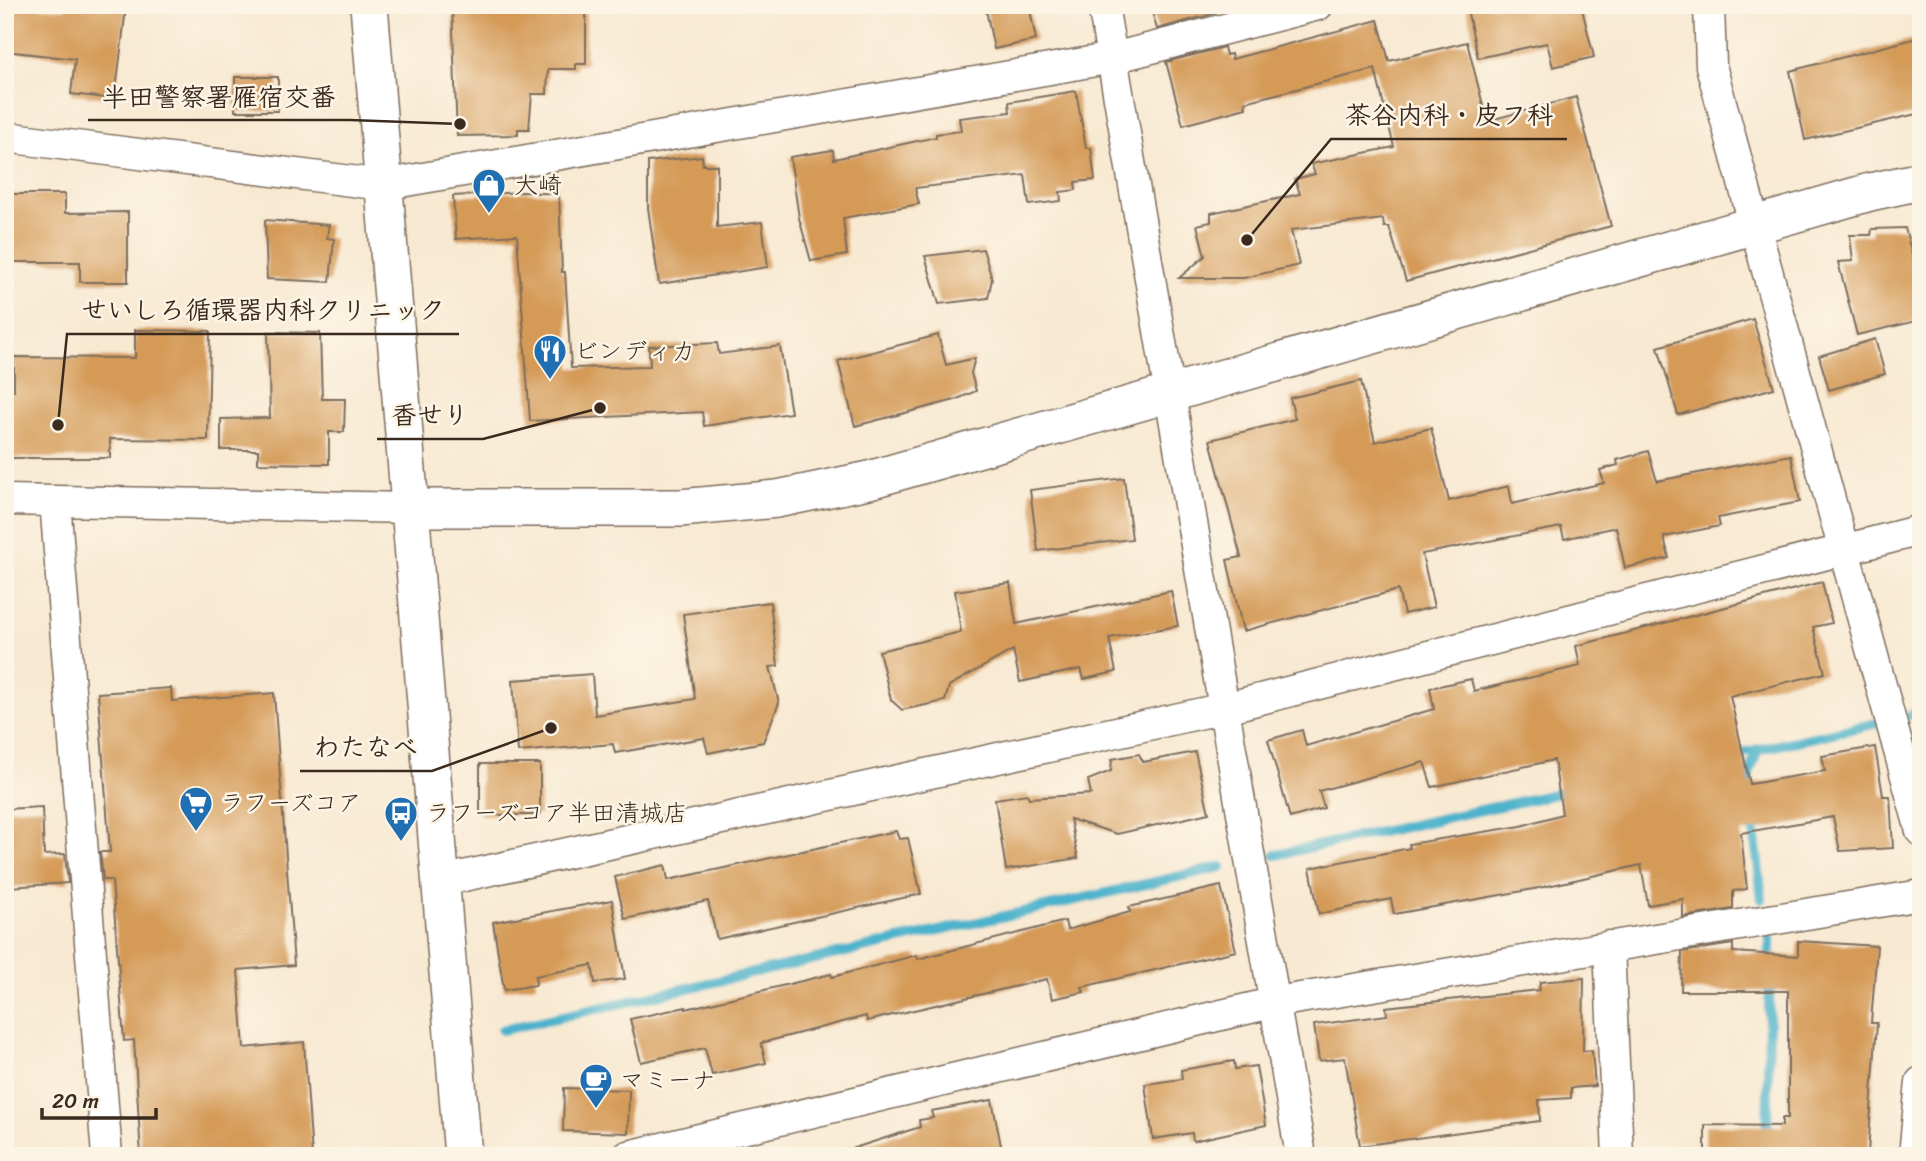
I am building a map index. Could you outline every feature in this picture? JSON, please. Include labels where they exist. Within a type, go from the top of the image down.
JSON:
[{"type":"street","points":[[369,5],[463,1156]]},
{"type":"street","points":[[1103,5],[1301,1156]]},
{"type":"street","points":[[5,137],[383,185],[1112,58],[1318,5]]},
{"type":"street","points":[[1709,5],[1712,66],[1921,831]]},
{"type":"street","points":[[5,500],[411,508],[680,508],[777,499],[869,480],[1754,225],[1921,181]]},
{"type":"street","points":[[55,501],[107,1156]]},
{"type":"street","points":[[441,881],[1225,708],[1921,530]]},
{"type":"street","points":[[628,1156],[1276,1002],[1921,895]]},
{"type":"street","points":[[1609,946],[1618,1156]]},
{"type":"street","points":[[1914,1156],[1921,1082]]},
{"type":"building","points":[[5,5],[65,9],[66,5],[126,8],[115,99],[71,94],[75,59],[5,51]]},
{"type":"building","points":[[452,5],[537,5],[537,12],[586,12],[586,64],[576,64],[576,69],[548,69],[547,94],[532,94],[529,129],[518,129],[518,135],[457,136]]},
{"type":"building","points":[[985,5],[1029,5],[1036,40],[994,49]]},
{"type":"building","points":[[1150,5],[1214,5],[1216,13],[1157,29]]},
{"type":"building","points":[[1466,5],[1581,5],[1594,57],[1553,67],[1547,43],[1478,58]]},
{"type":"building","points":[[1378,20],[1389,61],[1467,42],[1487,121],[1576,97],[1611,226],[1406,281],[1389,227],[1384,227],[1383,219],[1291,230],[1299,265],[1244,278],[1179,278],[1205,256],[1197,225],[1211,222],[1211,213],[1300,194],[1295,179],[1315,174],[1311,164],[1394,147],[1375,69],[1245,102],[1246,108],[1183,125],[1166,62],[1224,47],[1226,55],[1231,54],[1232,59]]},
{"type":"building","points":[[1921,37],[1921,113],[1805,140],[1790,71]]},
{"type":"building","points":[[235,77],[278,77],[278,111],[235,111]]},
{"type":"building","points":[[1076,91],[1086,148],[1091,148],[1095,180],[1075,182],[1076,190],[1060,192],[1061,201],[1029,205],[1025,175],[915,188],[919,204],[843,218],[847,255],[811,261],[799,218],[790,157],[833,150],[834,159],[936,137],[936,134],[961,131],[959,118],[1010,112],[1009,102]]},
{"type":"building","points":[[702,156],[703,165],[717,165],[717,227],[762,222],[768,267],[659,284],[648,208],[648,162]]},
{"type":"building","points":[[522,192],[559,194],[562,272],[565,272],[571,368],[650,366],[649,346],[717,343],[719,354],[780,346],[791,413],[704,426],[702,412],[530,421],[517,235],[456,239],[453,196]]},
{"type":"building","points":[[5,194],[65,194],[65,213],[128,212],[128,282],[80,282],[80,262],[5,262]]},
{"type":"building","points":[[265,220],[329,225],[327,238],[334,239],[330,282],[267,279]]},
{"type":"building","points":[[1905,228],[1921,288],[1921,320],[1857,335],[1838,262],[1853,261],[1850,235],[1871,235],[1872,229]]},
{"type":"building","points":[[983,249],[992,279],[988,298],[939,304],[925,256]]},
{"type":"building","points":[[1753,319],[1774,388],[1678,415],[1658,347]]},
{"type":"building","points":[[135,330],[210,331],[208,440],[110,439],[110,458],[5,458],[5,391],[14,391],[14,357],[135,358]]},
{"type":"building","points":[[268,332],[320,333],[322,399],[345,399],[344,432],[329,432],[329,464],[258,463],[258,450],[221,450],[221,419],[270,418]]},
{"type":"building","points":[[938,335],[946,365],[975,358],[971,373],[976,391],[955,400],[855,426],[838,361]]},
{"type":"building","points":[[1875,339],[1885,374],[1829,390],[1819,356]]},
{"type":"building","points":[[1361,381],[1375,442],[1431,428],[1449,501],[1509,486],[1512,504],[1604,483],[1600,470],[1618,465],[1617,460],[1648,451],[1657,481],[1791,455],[1800,502],[1718,518],[1720,526],[1664,537],[1669,558],[1625,568],[1616,527],[1564,539],[1561,527],[1422,554],[1434,607],[1404,614],[1398,590],[1243,631],[1227,560],[1241,557],[1210,440],[1295,419],[1290,398]]},
{"type":"building","points":[[1124,478],[1132,539],[1038,551],[1030,490]]},
{"type":"building","points":[[1822,582],[1832,623],[1813,627],[1825,673],[1730,696],[1750,784],[1825,771],[1822,756],[1875,747],[1883,796],[1890,796],[1893,848],[1840,851],[1833,817],[1741,833],[1747,889],[1733,891],[1733,909],[1683,917],[1683,899],[1648,905],[1641,865],[1539,888],[1394,914],[1391,899],[1319,914],[1310,868],[1410,848],[1409,844],[1521,826],[1562,814],[1554,760],[1432,787],[1424,762],[1319,791],[1324,808],[1290,818],[1268,740],[1302,730],[1306,746],[1434,709],[1430,688],[1471,679],[1474,691],[1580,666],[1576,646]]},
{"type":"building","points":[[1010,583],[1016,624],[1171,591],[1178,626],[1109,638],[1116,672],[1084,679],[1081,669],[1020,682],[1013,650],[949,686],[945,701],[902,710],[891,700],[879,651],[961,632],[955,591]]},
{"type":"building","points":[[770,602],[778,666],[770,667],[779,703],[763,742],[708,753],[704,738],[615,753],[613,744],[518,752],[513,680],[592,674],[595,715],[695,699],[683,614]]},
{"type":"building","name":"ラフーズコア","points":[[171,688],[172,701],[274,693],[294,965],[238,970],[244,1048],[304,1042],[312,1156],[141,1156],[134,1040],[124,1041],[112,880],[103,880],[100,852],[110,852],[98,693]]},
{"type":"building","points":[[1195,752],[1209,813],[1117,834],[1070,819],[1078,858],[1006,870],[995,799],[1027,794],[1029,798],[1091,794],[1088,780],[1111,771],[1112,759],[1139,754],[1143,762]]},
{"type":"building","points":[[480,764],[540,764],[540,815],[480,815]]},
{"type":"building","points":[[42,807],[44,855],[65,854],[68,883],[9,887],[5,809]]},
{"type":"building","points":[[896,831],[899,839],[908,838],[921,894],[717,939],[708,901],[625,919],[615,877],[665,865],[668,880]]},
{"type":"building","points":[[1221,886],[1236,951],[1082,987],[1084,992],[1052,999],[1047,979],[867,1021],[866,1016],[761,1043],[766,1063],[712,1075],[705,1048],[641,1062],[630,1019],[686,1009],[831,974],[832,977],[917,955],[918,959],[1065,921],[1067,930],[1130,912],[1129,907]]},
{"type":"building","points":[[612,900],[625,979],[595,983],[592,965],[535,976],[536,985],[504,990],[493,922]]},
{"type":"building","points":[[1798,941],[1877,946],[1871,1023],[1877,1023],[1868,1153],[1705,1156],[1705,1125],[1782,1126],[1782,1118],[1788,1118],[1788,991],[1681,991],[1682,952],[1733,944],[1733,952],[1798,956]]},
{"type":"building","points":[[1584,978],[1583,1051],[1592,1050],[1595,1086],[1571,1088],[1571,1098],[1539,1100],[1540,1121],[1360,1146],[1345,1058],[1319,1061],[1314,1025],[1387,1015],[1386,1007],[1539,990],[1540,982]]},
{"type":"building","points":[[1234,1061],[1235,1069],[1256,1066],[1266,1125],[1193,1141],[1192,1133],[1153,1139],[1145,1084],[1182,1079],[1181,1070]]},
{"type":"building","name":"マミーナ","points":[[564,1088],[629,1090],[628,1133],[563,1131]]},
{"type":"building","points":[[992,1100],[1003,1156],[852,1156],[851,1149],[920,1127],[919,1120],[933,1118],[931,1111]]},
{"type":"waterway","points":[[1910,715],[1921,710]]},
{"type":"waterway","points":[[1729,756],[1877,723]]},
{"type":"waterway","points":[[1749,789],[1748,777],[1758,749]]},
{"type":"waterway","points":[[1275,855],[1573,790]]},
{"type":"waterway","points":[[1753,819],[1762,899]]},
{"type":"waterway","points":[[502,1030],[1221,867]]},
{"type":"waterway","points":[[1767,1156],[1770,938]]},
{"type":"place","name":"半田警察署雁宿交番","points":[[460,124]]},
{"type":"place","name":"大崎","points":[[489,215]]},
{"type":"place","name":"茶谷内科・皮フ科","points":[[1247,240]]},
{"type":"place","name":"ビンディカ","points":[[550,381]]},
{"type":"place","name":"香せり","points":[[600,408]]},
{"type":"place","name":"せいしろ循環器内科クリニック","points":[[58,425]]},
{"type":"place","name":"わたなべ","points":[[551,728]]},
{"type":"place","name":"ラフーズコア","points":[[196,833]]},
{"type":"place","name":"ラフーズコア半田清城店","points":[[401,843]]},
{"type":"place","name":"マミーナ","points":[[596,1110]]}]
